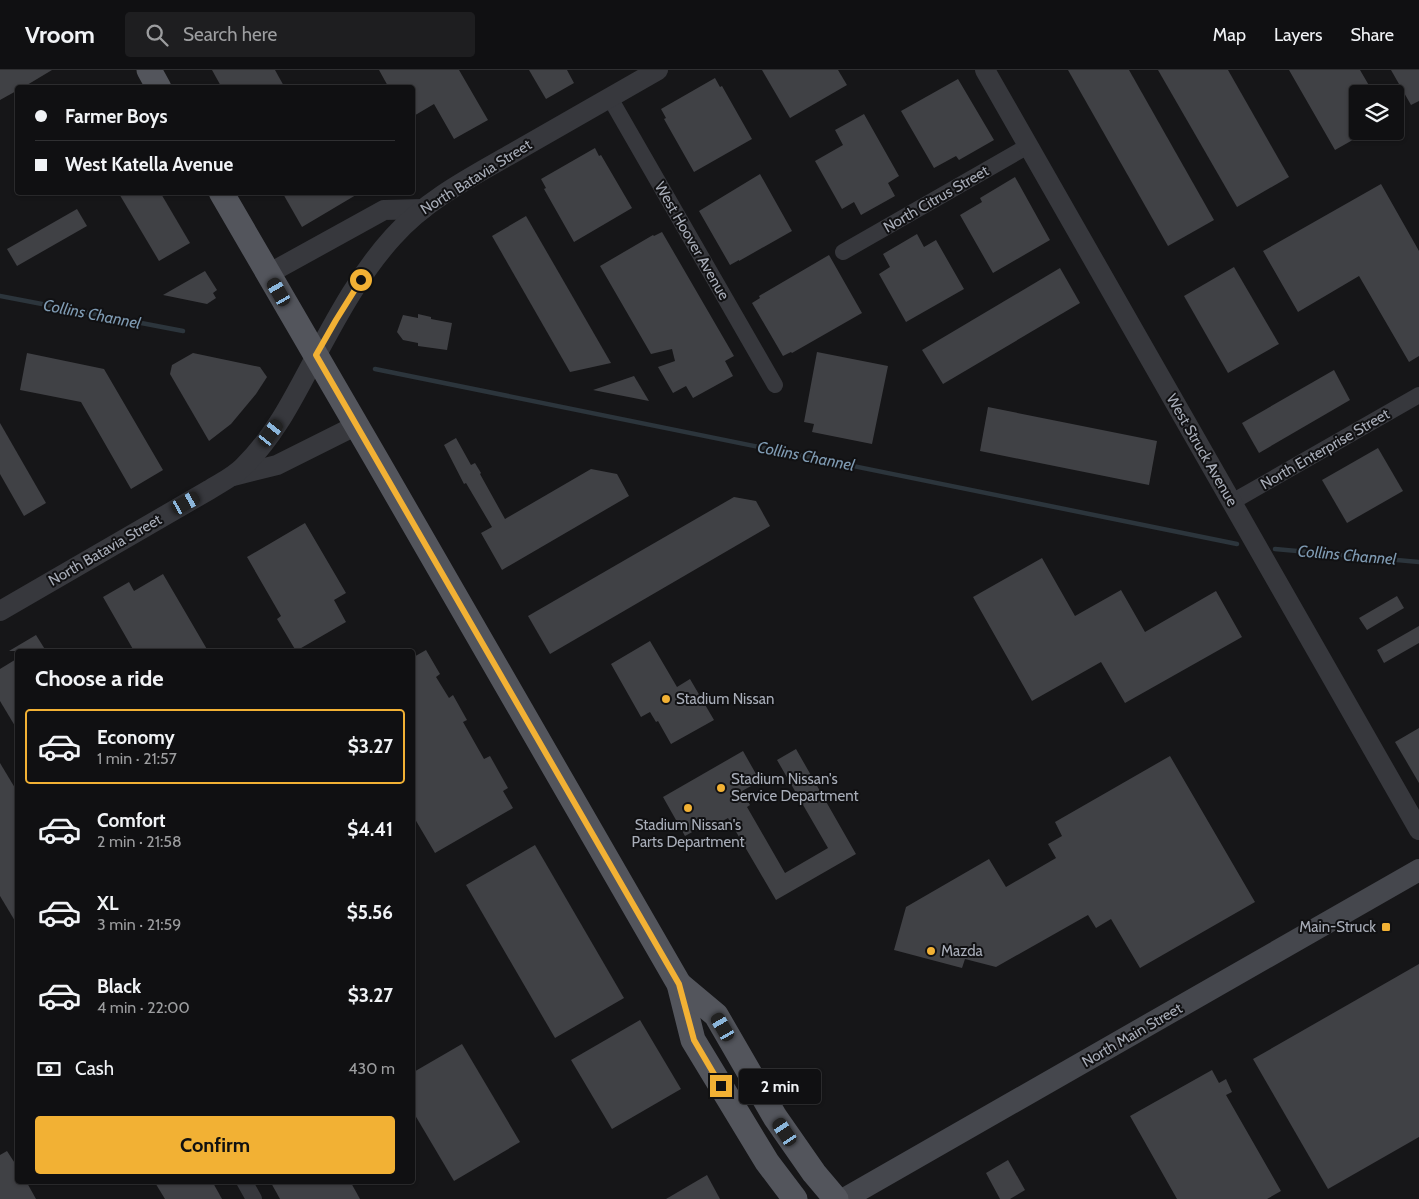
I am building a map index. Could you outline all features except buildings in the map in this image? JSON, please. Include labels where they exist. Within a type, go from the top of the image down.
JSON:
[{"type":"main road","points":[[149,70],[158,85]]},
{"type":"main road","points":[[223,195],[679,984],[694,1040],[767,1162],[796,1199]]},
{"type":"main road","name":"North Main Street","points":[[844,1199],[1419,870]]},
{"type":"main road","points":[[679,984],[716,1015],[775,1117],[814,1173],[836,1199]]},
{"type":"street","name":"North Batavia Street","points":[[0,611],[231,477],[258,450],[280,421],[296,396],[336,320],[370,266],[393,237],[423,209],[462,183],[658,70]]},
{"type":"street","name":"West Struck Avenue","points":[[985,70],[1419,830]]},
{"type":"street","name":"West Hoover Avenue","points":[[610,98],[775,385]]},
{"type":"street","name":"North Citrus Street","points":[[843,252],[1028,146]]},
{"type":"street","points":[[268,274],[384,210],[423,209]]},
{"type":"street","name":"North Enterprise Street","points":[[1232,502],[1419,395]]},
{"type":"street","points":[[231,477],[277,465],[357,425]]},
{"type":"street","points":[[246,1184],[254,1199]]},
{"type":"waterway","name":"Collins Channel","points":[[0,296],[183,331]]},
{"type":"waterway","name":"Collins Channel","points":[[375,369],[1237,544]]},
{"type":"waterway","name":"Collins Channel","points":[[1275,549],[1419,562]]},
{"type":"place","name":"Stadium Nissan","points":[[666,699]]},
{"type":"place","name":"Stadium Nissan's Service Department","points":[[721,788]]},
{"type":"place","name":"Stadium Nissan's Parts Department","points":[[688,808]]},
{"type":"place","name":"Main-Struck","points":[[1386,927]]},
{"type":"place","name":"Mazda","points":[[931,951]]},
{"type":"route","points":[[361,280],[316,355],[679,984],[694,1040],[721,1086]]}]
